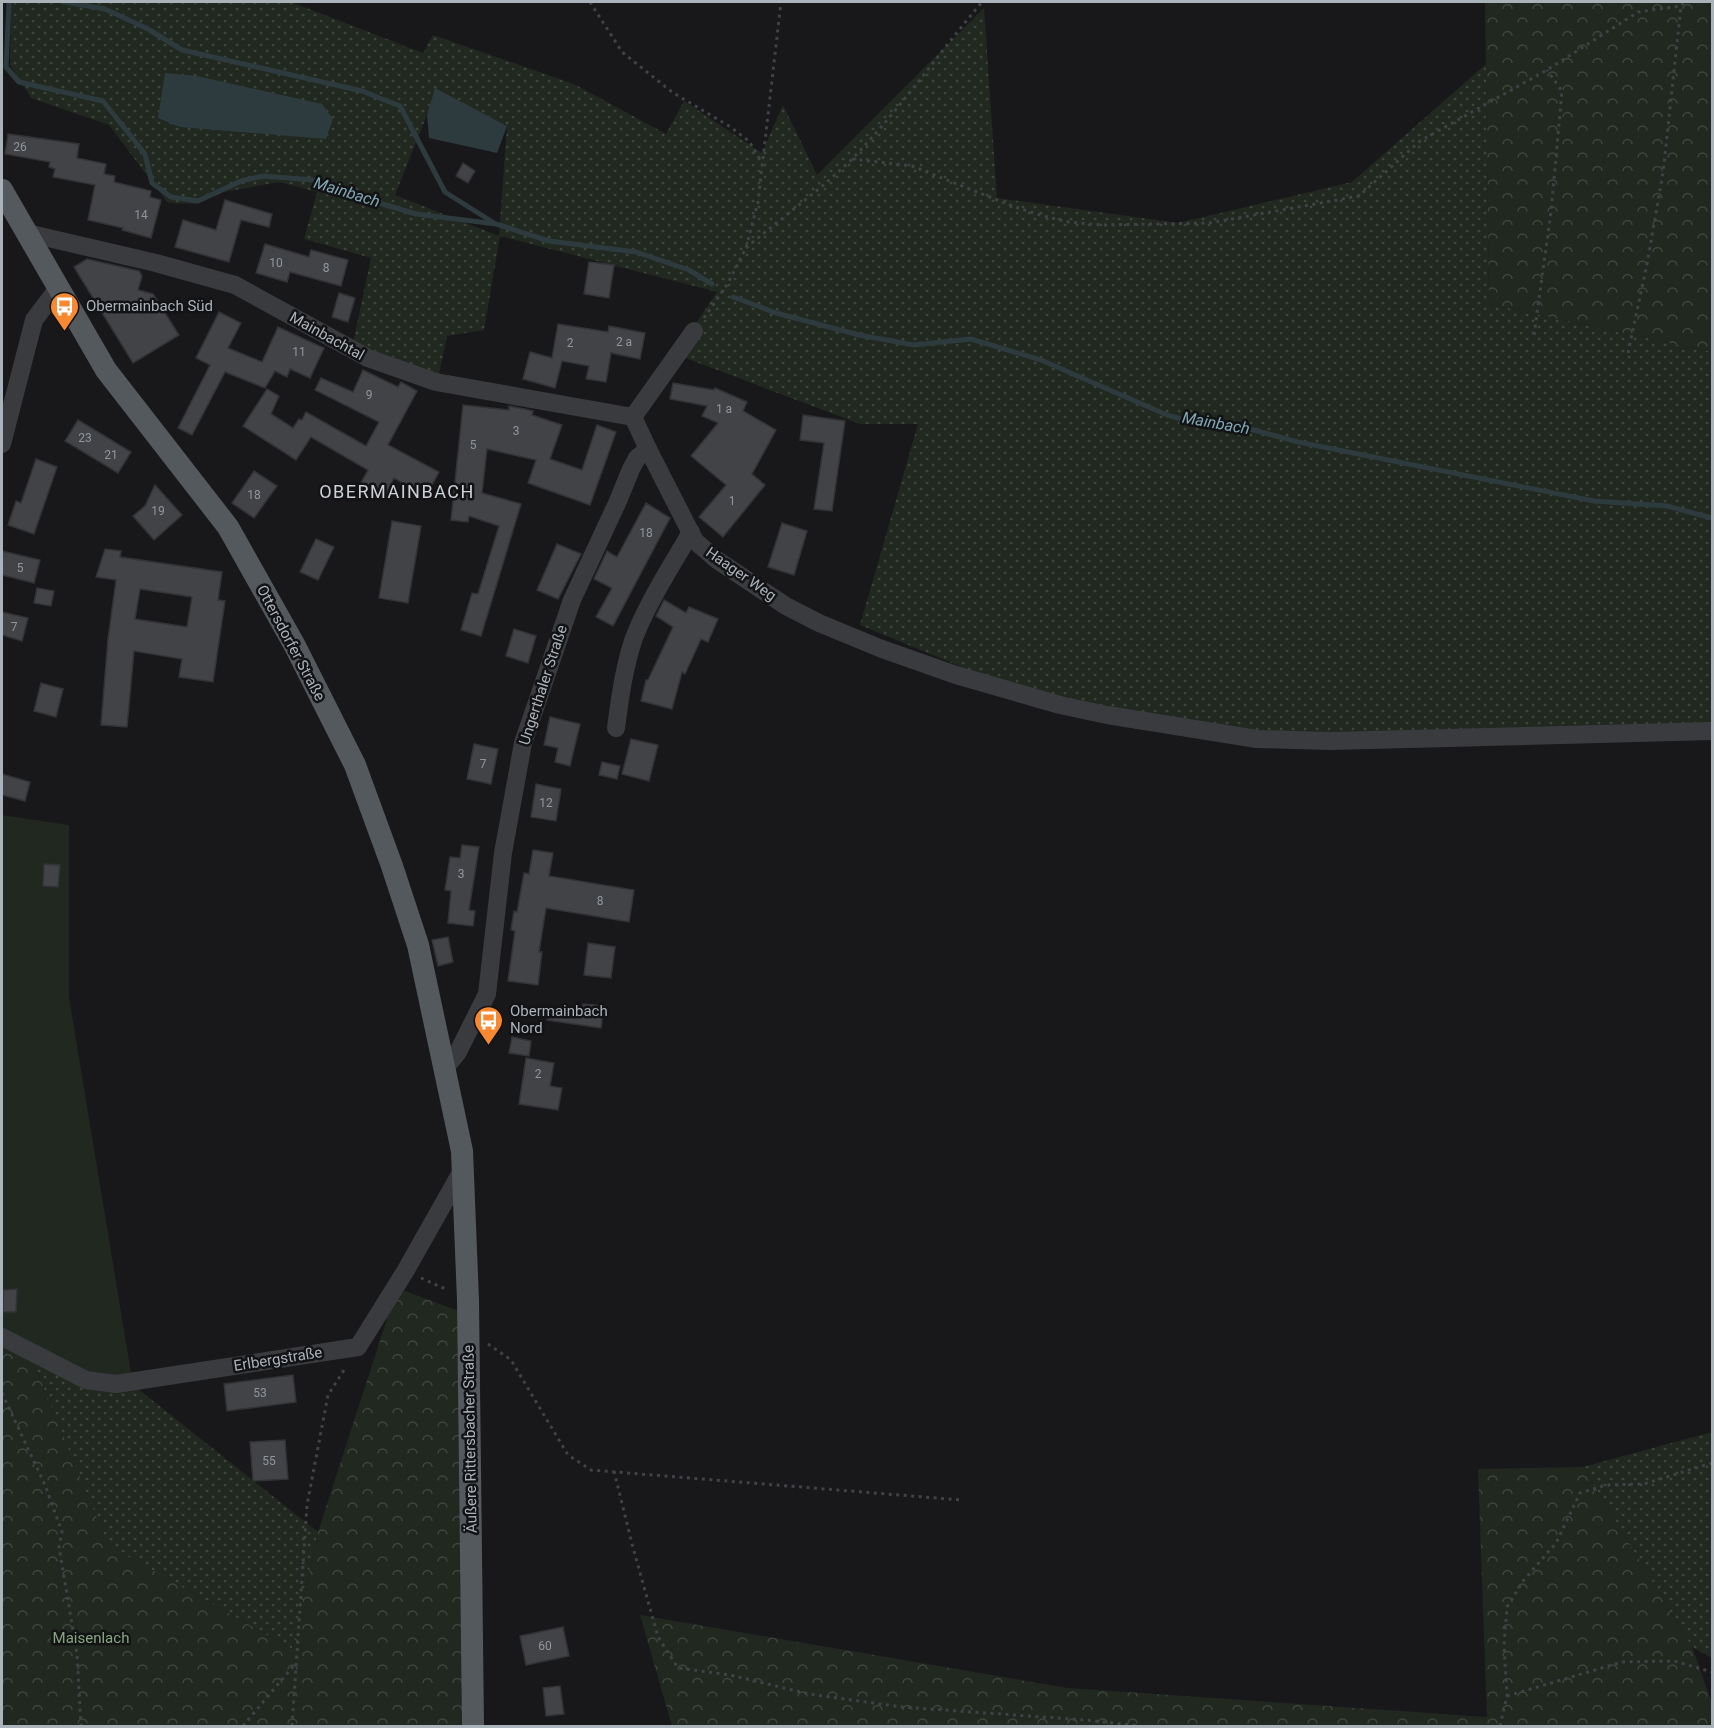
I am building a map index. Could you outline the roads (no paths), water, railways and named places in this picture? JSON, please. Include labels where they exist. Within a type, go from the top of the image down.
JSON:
[{"type":"main road","name":"Ottersdorfer Straße","points":[[2,190],[106,370],[228,527],[295,646],[355,765],[418,945],[463,1160]]},
{"type":"main road","name":"Äußere Rittersbacher Straße","points":[[463,1160],[468,1300],[473,1726]]},
{"type":"street","name":"Mainbachtal","points":[[27,233],[156,263],[235,285],[368,358],[436,382],[633,417]]},
{"type":"street","points":[[2,444],[34,320],[58,288]]},
{"type":"street","points":[[648,449],[633,417],[694,332]]},
{"type":"street","name":"Ungerthaler Straße","points":[[445,1068],[458,1052],[487,994],[503,853],[523,742],[572,600],[631,469],[637,458],[648,449]]},
{"type":"street","name":"Haager Weg","points":[[648,449],[695,541],[717,560],[786,606],[819,623],[882,649],[956,675],[1060,705],[1107,715],[1257,738],[1331,741],[1713,731]]},
{"type":"street","points":[[616,729],[620,696],[634,640],[649,605],[692,532]]},
{"type":"street","name":"Erlbergstraße","points":[[2,1337],[86,1380],[116,1384],[358,1347],[406,1270],[463,1160]]},
{"type":"waterway","name":"Mainbach","points":[[9,2],[6,67],[19,82],[103,101],[145,154],[152,183],[171,197],[198,201],[241,181],[263,176],[313,180],[416,214],[496,224],[549,241],[636,252],[689,270],[712,284]]},
{"type":"waterway","name":"Mainbach","points":[[65,2],[105,9],[148,29],[182,50],[362,91],[400,106],[445,192],[494,223]]},
{"type":"waterway","name":"Mainbach","points":[[733,297],[776,313],[859,335],[914,345],[971,339],[1041,360],[1167,415],[1200,424],[1250,429],[1298,442],[1594,501],[1667,506],[1712,518]]},
{"type":"place","name":"Obermainbach Süd","points":[[65,332]]},
{"type":"place","name":"Obermainbach Nord","points":[[489,1046]]},
{"type":"district","name":"OBERMAINBACH","points":[[397,491]]},
{"type":"park label","name":"Maisenlach","points":[[91,1638]]}]
